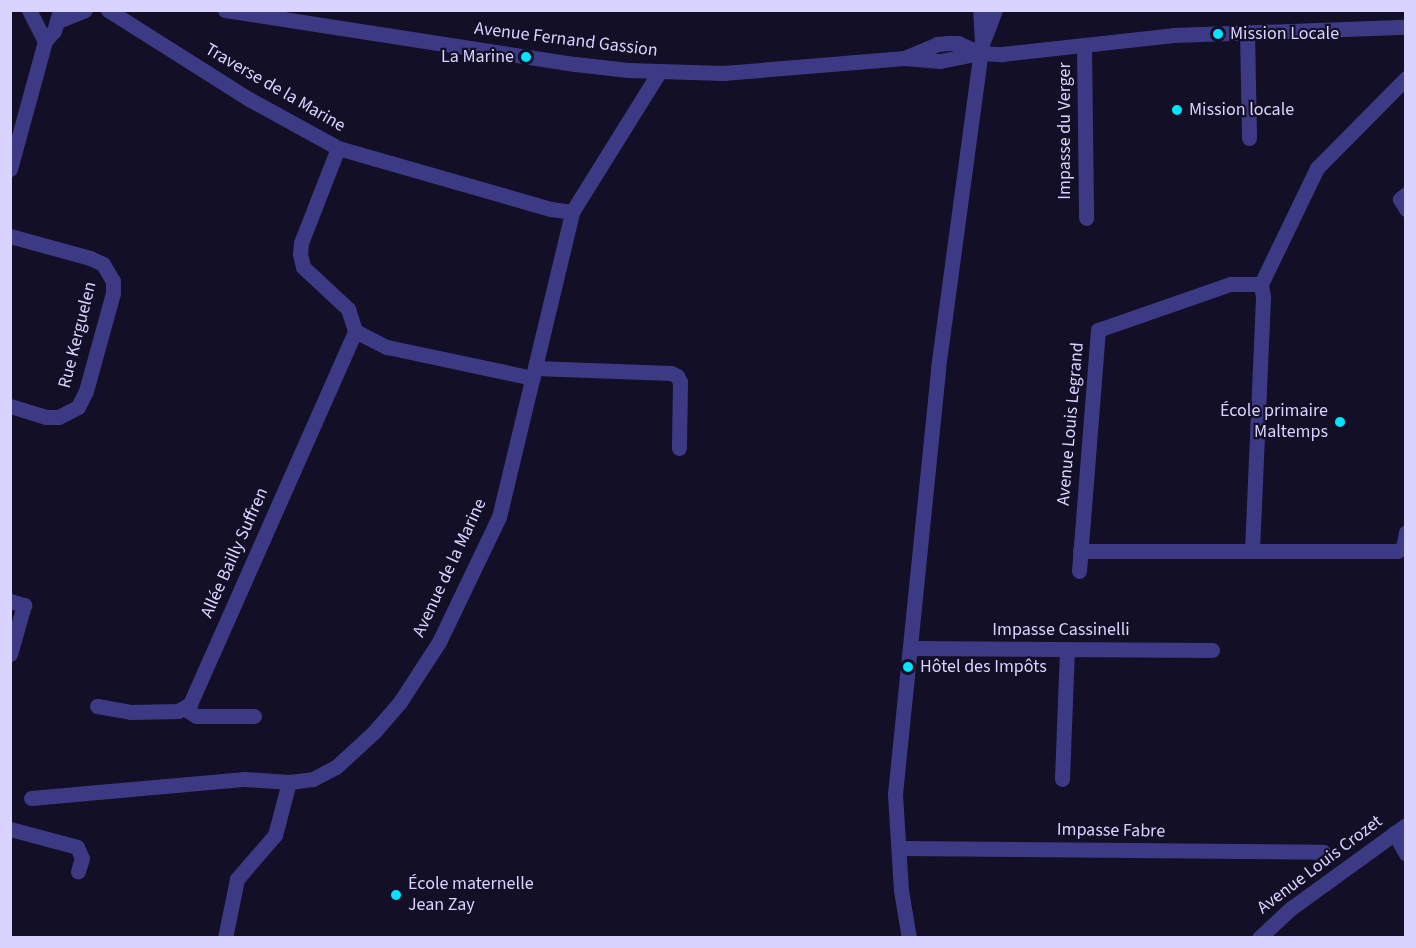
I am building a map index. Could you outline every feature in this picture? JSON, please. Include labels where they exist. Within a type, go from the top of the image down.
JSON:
[{"type":"street","points":[[29,10],[42,35],[50,38],[59,16],[85,10]]},
{"type":"street","points":[[10,169],[42,35],[44,10]]},
{"type":"street","name":"Traverse de la Marine","points":[[108,10],[249,99],[338,148],[551,209],[572,212]]},
{"type":"street","name":"Avenue Fernand Gassion","points":[[225,10],[575,64],[659,72],[743,72],[774,67],[904,58],[940,61],[981,48],[1002,54],[1173,35],[1406,27]]},
{"type":"street","points":[[909,938],[895,794],[938,368],[981,48],[980,10]]},
{"type":"street","points":[[981,48],[995,10]]},
{"type":"street","points":[[1247,32],[1250,138]]},
{"type":"street","name":"Impasse du Verger","points":[[1084,45],[1086,218]]},
{"type":"street","name":"Avenue de la Marine","points":[[31,798],[245,779],[289,783],[325,775],[374,732],[400,702],[439,642],[499,517],[572,212],[659,72]]},
{"type":"street","points":[[1252,550],[1261,284],[1317,168],[1404,84]]},
{"type":"street","points":[[338,148],[301,243],[300,254],[303,267],[348,309],[356,331],[387,347],[534,373],[671,373],[677,376],[680,382],[679,448]]},
{"type":"street","points":[[1406,194],[1400,199],[1406,209]]},
{"type":"street","name":"Rue Kerguelen","points":[[10,236],[90,258],[103,264],[113,281],[87,391],[78,407],[58,417],[46,417],[10,406]]},
{"type":"street","name":"Avenue Louis Legrand","points":[[1079,571],[1098,330],[1230,284],[1261,284]]},
{"type":"street","name":"Allée Bailly Suffren","points":[[185,709],[190,704],[356,331]]},
{"type":"street","points":[[1080,551],[1397,551],[1402,548],[1406,532]]},
{"type":"street","points":[[10,601],[24,605],[10,654]]},
{"type":"street","name":"Impasse Cassinelli","points":[[910,648],[1212,650]]},
{"type":"street","points":[[1062,779],[1067,650]]},
{"type":"street","points":[[97,706],[130,712],[185,709],[196,716],[254,716]]},
{"type":"street","points":[[225,938],[237,879],[274,835],[289,783]]},
{"type":"street","points":[[10,829],[77,847],[82,858],[78,871]]},
{"type":"street","points":[[1400,829],[1406,854]]},
{"type":"street","name":"Avenue Louis Crozet","points":[[1259,938],[1290,909],[1400,829]]},
{"type":"street","name":"Impasse Fabre","points":[[899,848],[1323,852]]},
{"type":"place","name":"Mission Locale","points":[[1218,34]]},
{"type":"place","name":"La Marine","points":[[526,57]]},
{"type":"place","name":"Mission locale","points":[[1177,110]]},
{"type":"place","name":"École primaire Maltemps","points":[[1340,422]]},
{"type":"place","name":"Hôtel des Impôts","points":[[908,667]]},
{"type":"place","name":"École maternelle Jean Zay","points":[[396,895]]}]
